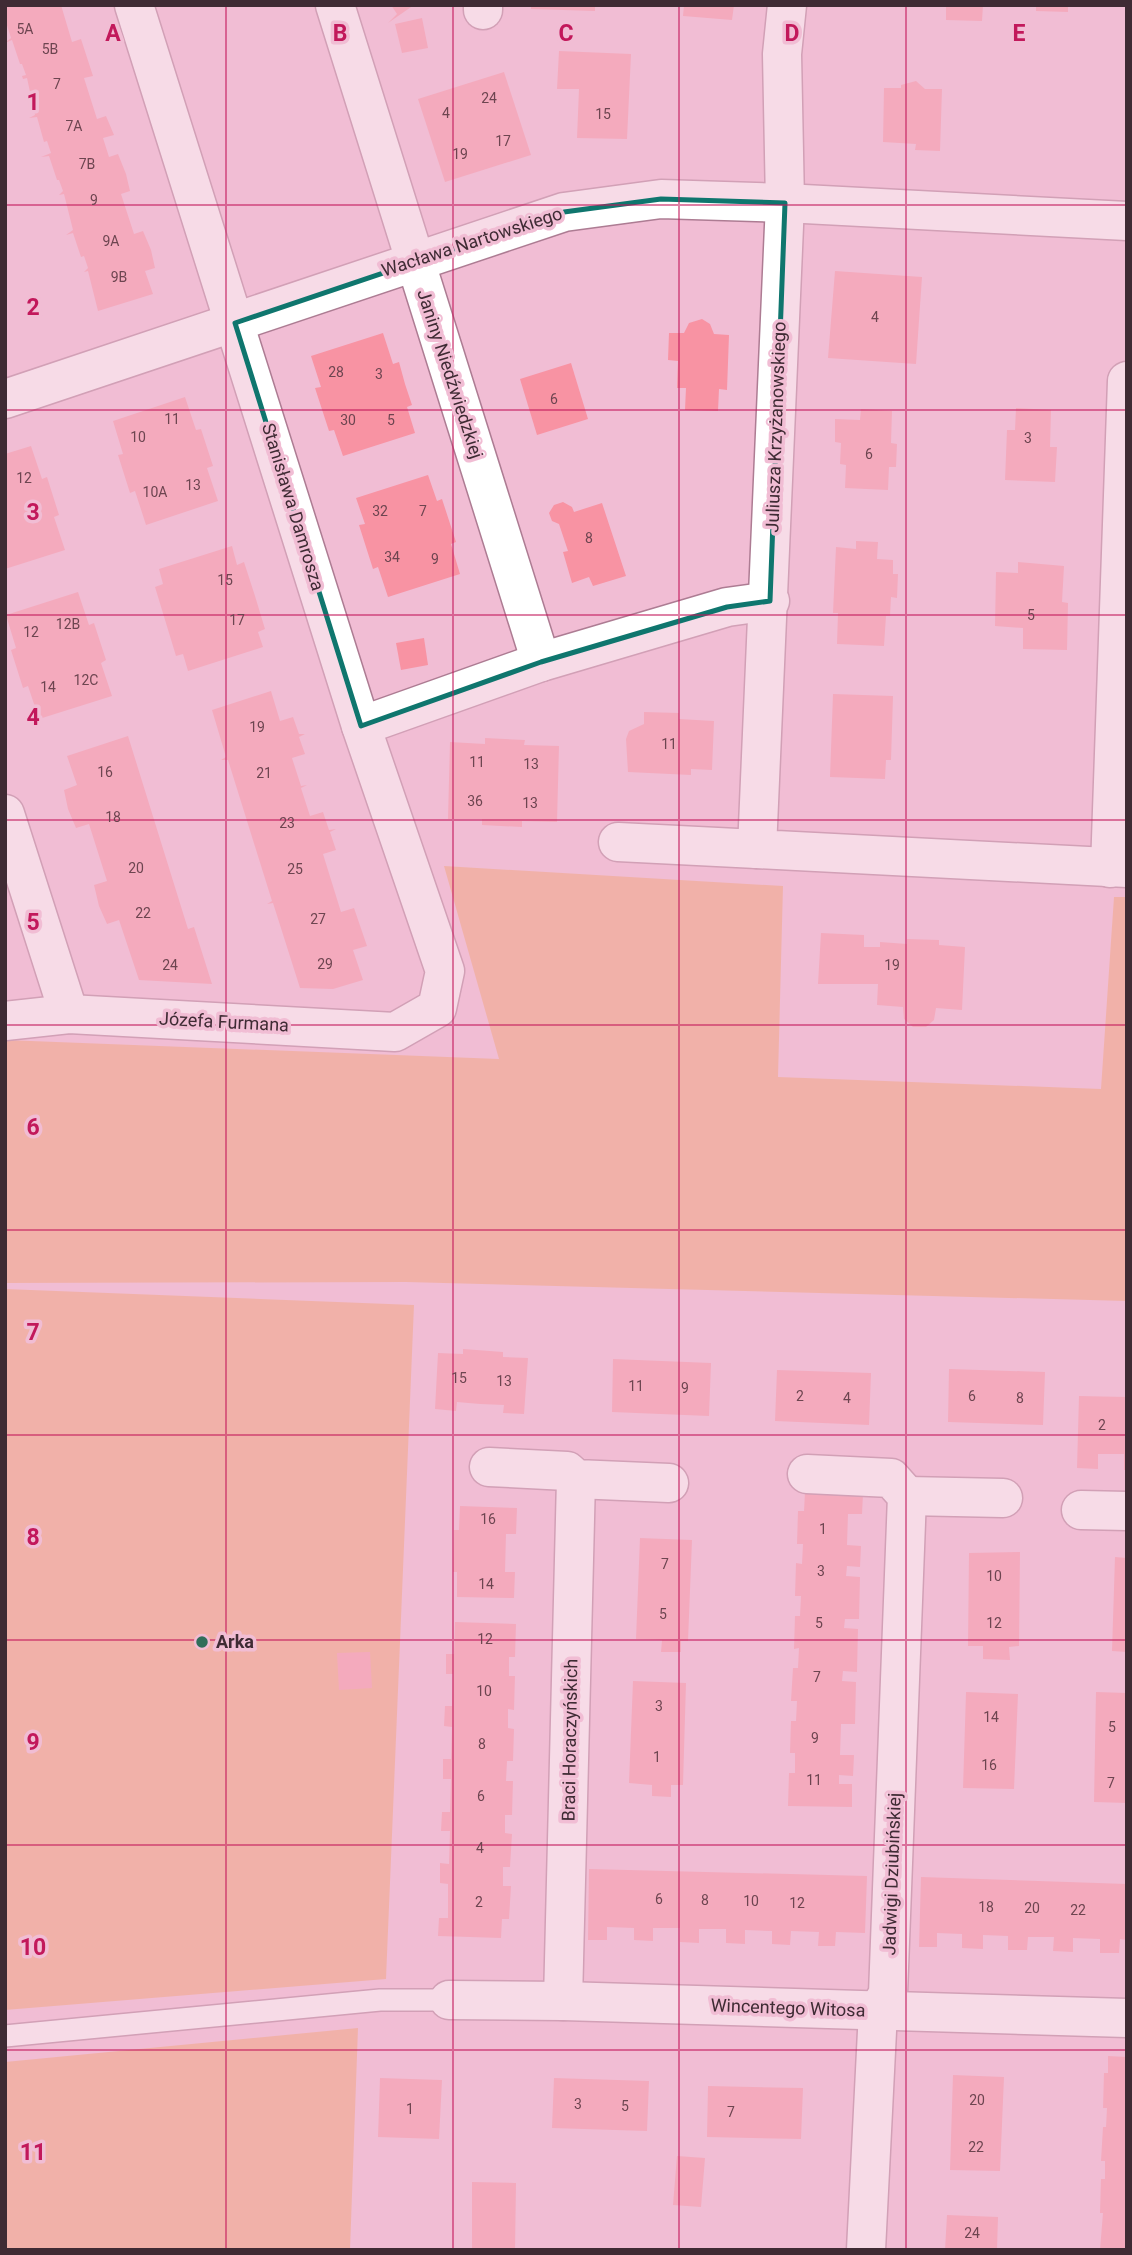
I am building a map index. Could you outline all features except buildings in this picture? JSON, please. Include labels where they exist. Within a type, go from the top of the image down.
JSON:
[{"type":"street","name":"Stanisława Damrosza","points":[[134,5],[361,726],[445,971],[437,1008]]},
{"type":"street","name":"Janiny Niedźwiedzkiej","points":[[335,5],[541,662]]},
{"type":"street","name":"Juliusza Krzyżanowskiego","points":[[757,849],[785,203],[782,54],[787,5]]},
{"type":"street","name":"Wacława Nartowskiego","points":[[5,399],[564,212],[661,199],[1127,221]]},
{"type":"street","points":[[618,842],[1119,868],[1127,380]]},
{"type":"street","points":[[361,726],[541,662],[727,607],[769,601]]},
{"type":"street","points":[[5,814],[69,1014]]},
{"type":"street","name":"Józefa Furmana","points":[[7,1023],[69,1014],[395,1031],[437,1008]]},
{"type":"street","points":[[489,1467],[567,1471],[576,1479],[669,1483]]},
{"type":"street","points":[[807,1474],[891,1478],[907,1496],[1003,1498]]},
{"type":"street","name":"Braci Horaczyńskich","points":[[563,2001],[576,1479]]},
{"type":"street","name":"Jadwigi Dziubińskiej","points":[[866,2250],[878,2011],[888,1994],[907,1496]]},
{"type":"street","points":[[1081,1510],[1127,1511]]},
{"type":"street","name":"Wincentego Witosa","points":[[449,2000],[1127,2018]]},
{"type":"lane","points":[[5,2036],[380,2000],[449,2000]]},
{"type":"highlighted area","points":[[661,199],[785,203],[770,601],[727,607],[541,662],[361,726],[235,323],[564,212]]},
{"type":"shaded area","points":[[444,866],[783,886],[778,1077],[1101,1089],[1114,897],[1127,897],[1127,1301],[406,1282],[5,1283],[5,1040],[499,1059]]},
{"type":"shaded area","name":"Arka","points":[[5,1289],[414,1305],[386,1979],[5,2010]]},
{"type":"shaded area","points":[[358,2028],[350,2250],[5,2250],[5,2062]]},
{"type":"place","name":"Arka","points":[[202,1642]]}]
